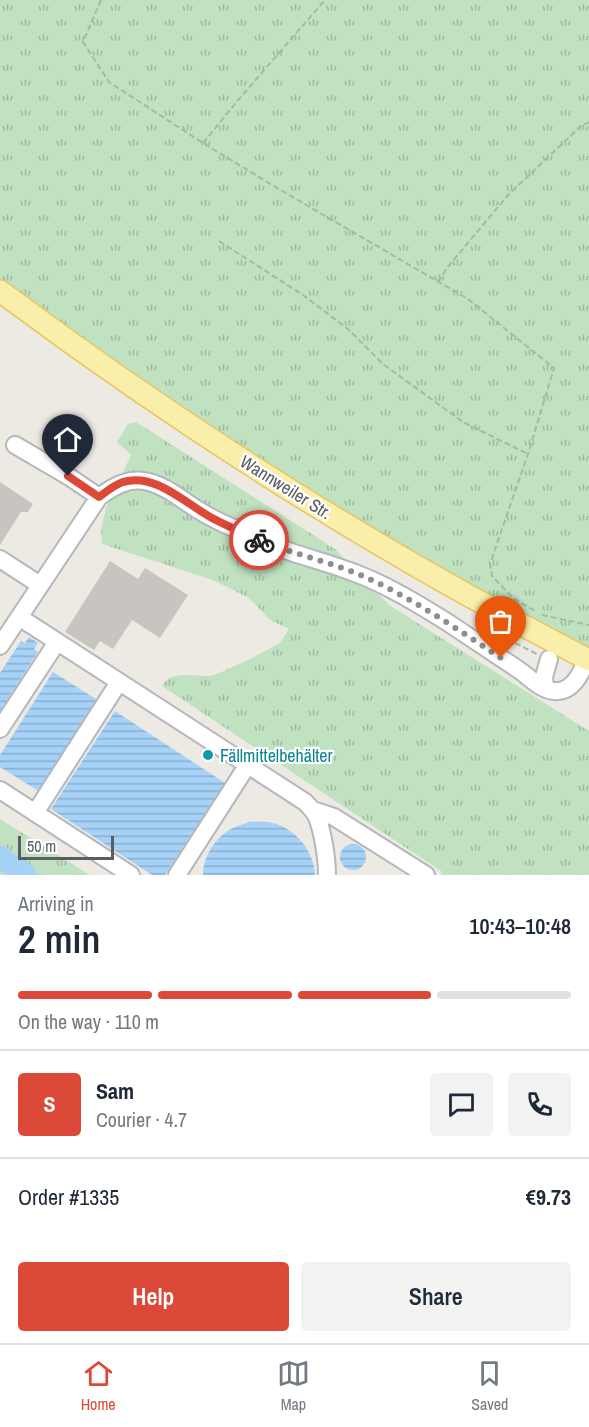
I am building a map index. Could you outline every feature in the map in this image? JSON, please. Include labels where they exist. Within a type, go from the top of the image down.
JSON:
[{"type":"main road","name":"Wannweiler Str.","points":[[0,291],[118,377],[296,494],[496,612],[588,660]]},
{"type":"lane","points":[[15,445],[99,497]]},
{"type":"lane","points":[[0,646],[99,497],[122,482],[135,480],[149,482],[181,498],[212,518],[251,536],[291,552],[354,572],[397,593],[447,622],[532,681],[552,691],[568,688],[581,674],[588,660]]},
{"type":"lane","points":[[0,560],[40,585]]},
{"type":"lane","points":[[19,617],[305,802],[317,818],[327,875]]},
{"type":"lane","points":[[0,729],[57,642]]},
{"type":"lane","points":[[545,688],[544,677],[549,659]]},
{"type":"lane","points":[[35,813],[119,682]]},
{"type":"lane","points":[[177,875],[247,766]]},
{"type":"lane","points":[[0,790],[131,875]]},
{"type":"lane","points":[[313,810],[334,817],[426,875]]},
{"type":"path","points":[[100,0],[83,42],[109,82],[203,143],[468,299],[554,368],[528,454],[490,564],[492,576],[513,598],[543,616],[589,625]]},
{"type":"path","points":[[203,143],[325,0]]},
{"type":"path","points":[[438,282],[508,195],[580,127],[589,122]]},
{"type":"path","points":[[219,241],[303,295],[348,328],[382,364],[463,422],[528,454]]},
{"type":"green space","points":[[0,0],[589,0],[589,662],[278,481],[0,283]]},
{"type":"green space","points":[[136,422],[335,549],[389,605],[589,731],[589,875],[442,875],[441,871],[162,686],[171,677],[209,676],[233,667],[278,644],[289,629],[270,620],[249,598],[213,580],[102,544],[101,529],[106,508],[131,455],[117,442],[128,424]]},
{"type":"green space","points":[[0,819],[90,875],[0,875]]},
{"type":"water","points":[[29,637],[38,643],[34,649],[38,652],[0,711],[0,673],[21,641],[25,643]]},
{"type":"water","points":[[53,672],[99,701],[40,792],[0,767],[0,755]]},
{"type":"water","points":[[115,711],[225,783],[165,875],[152,875],[51,809]]},
{"type":"water","points":[[249,822],[273,823],[289,830],[307,850],[315,875],[203,875],[205,860],[217,840],[228,831]]},
{"type":"water","points":[[353,844],[362,848],[366,857],[362,866],[353,870],[344,866],[340,857],[344,848]]},
{"type":"building","points":[[0,482],[33,504],[28,512],[21,512],[0,545]]},
{"type":"building","points":[[110,561],[138,579],[145,568],[188,595],[160,638],[132,620],[113,649],[100,641],[94,650],[65,632]]},
{"type":"waterway","points":[[0,857],[26,875]]},
{"type":"way so far","points":[[259,540],[354,572],[415,603],[501,658]]},
{"type":"place","name":"Fällmittelbehälter","points":[[208,755]]},
{"type":"route","points":[[68,476],[99,497],[122,482],[135,480],[149,482],[181,498],[212,518],[259,540]]}]
